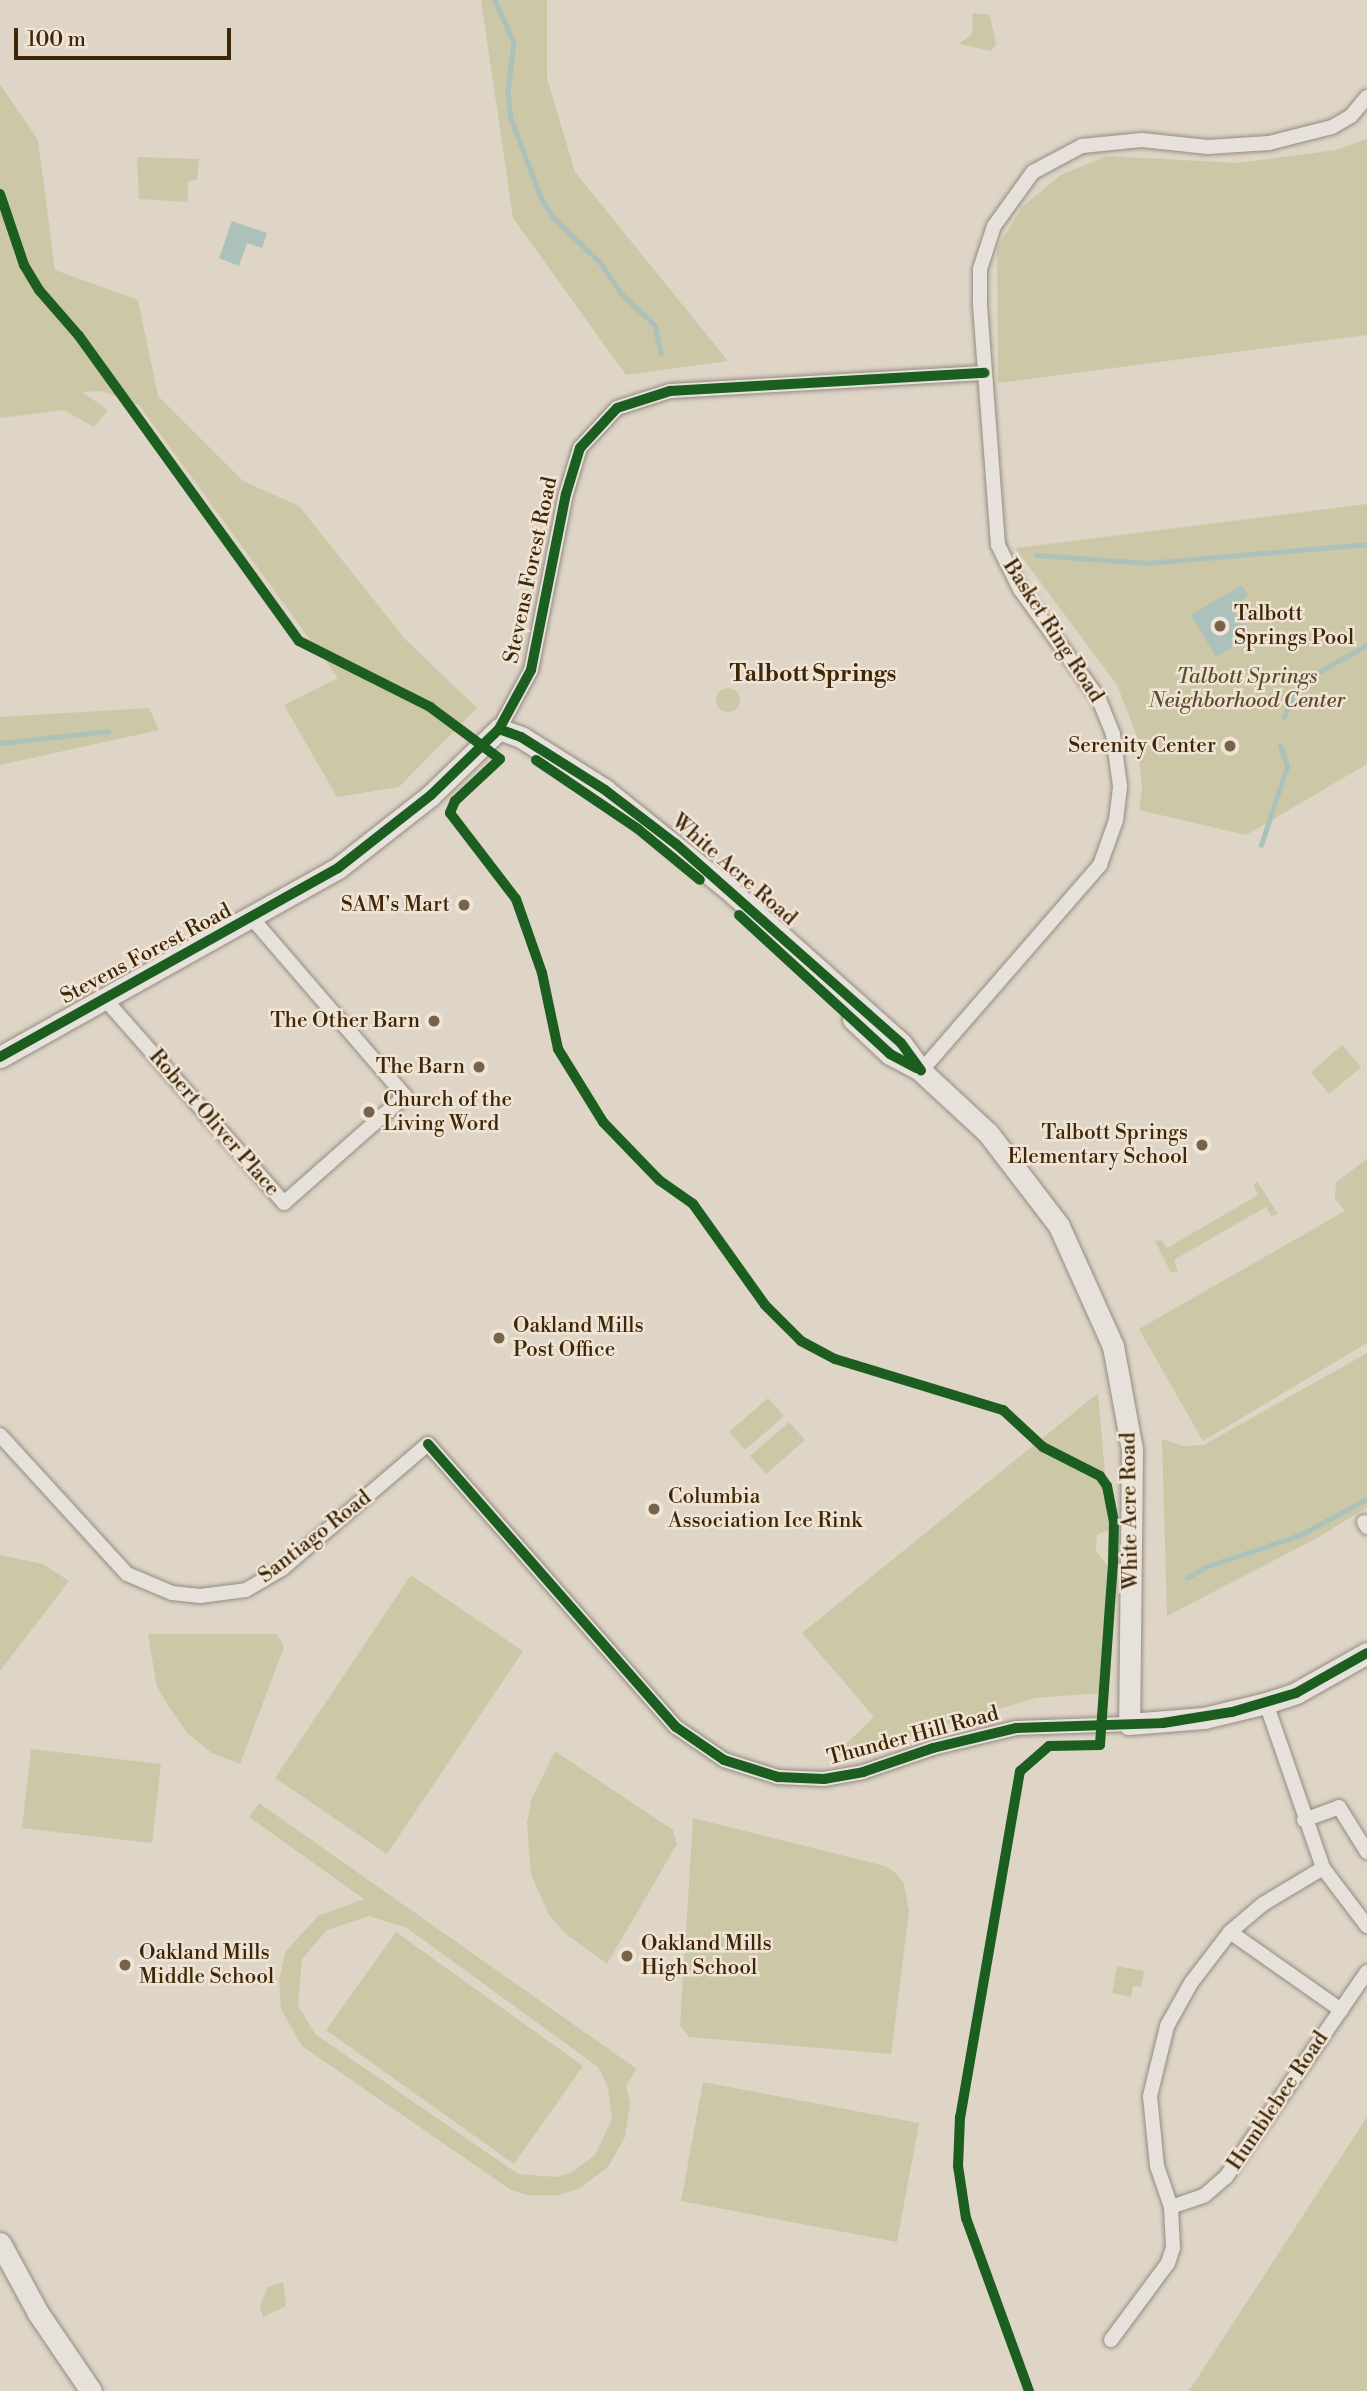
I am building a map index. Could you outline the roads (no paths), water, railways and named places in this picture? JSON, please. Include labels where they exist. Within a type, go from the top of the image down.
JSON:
[{"type":"street","points":[[984,373],[980,269],[985,248],[1006,205],[1033,172],[1063,154],[1105,141],[1239,147],[1305,136],[1351,116],[1367,97]]},
{"type":"street","name":"Stevens Forest Road","points":[[0,1057],[252,918],[368,846],[431,795],[499,729],[531,670],[576,457],[592,430],[617,408],[670,391],[984,373]]},
{"type":"street","name":"Basket Ring Road","points":[[921,1070],[1100,865],[1116,820],[1120,786],[1113,734],[1099,699],[1020,589],[998,545],[984,373]]},
{"type":"street","name":"White Acre Road","points":[[499,729],[516,747],[638,829],[891,1054],[921,1070],[988,1133],[1042,1200],[1072,1248],[1113,1346],[1133,1479],[1129,1724]]},
{"type":"street","name":"Robert Oliver Place","points":[[104,998],[284,1203],[405,1096],[252,918]]},
{"type":"street","name":"Santiago Road","points":[[0,1435],[127,1574],[172,1593],[200,1596],[246,1590],[282,1569],[428,1444]]},
{"type":"street","name":"Thunder Hill Road","points":[[428,1444],[676,1727],[724,1760],[778,1777],[824,1780],[1016,1728],[1204,1718],[1296,1693],[1367,1653]]},
{"type":"street","points":[[1266,1703],[1304,1820],[1323,1868],[1367,1926]]},
{"type":"street","points":[[1304,1820],[1339,1807],[1367,1852]]},
{"type":"street","points":[[1111,2340],[1168,2263],[1173,2248],[1171,2207],[1157,2166],[1151,2123],[1153,2074],[1180,2002],[1230,1933],[1263,1904],[1323,1868]]},
{"type":"street","points":[[1230,1933],[1341,2010]]},
{"type":"street","name":"Humblebee Road","points":[[1171,2207],[1205,2195],[1221,2182],[1367,1972]]},
{"type":"street","points":[[0,2243],[38,2313],[91,2391]]},
{"type":"waterway","points":[[495,0],[514,43],[508,91],[511,118],[542,200],[555,219],[600,262],[621,293],[655,325],[661,353]]},
{"type":"waterway","points":[[1036,555],[1147,563],[1367,544]]},
{"type":"waterway","points":[[1284,717],[1294,693],[1311,676],[1367,645]]},
{"type":"waterway","points":[[0,743],[108,731]]},
{"type":"waterway","points":[[1261,845],[1287,766],[1280,746]]},
{"type":"waterway","points":[[1187,1578],[1205,1567],[1300,1535],[1367,1499]]},
{"type":"place","name":"Talbott Springs Pool","points":[[1220,626]]},
{"type":"place","name":"Serenity Center","points":[[1230,746]]},
{"type":"place","name":"SAM's Mart","points":[[464,905]]},
{"type":"place","name":"The Other Barn","points":[[434,1021]]},
{"type":"place","name":"The Barn","points":[[479,1067]]},
{"type":"place","name":"Church of the Living Word","points":[[369,1112]]},
{"type":"place","name":"Talbott Springs Elementary School","points":[[1202,1145]]},
{"type":"place","name":"Oakland Mills Post Office","points":[[499,1338]]},
{"type":"place","name":"Columbia Association Ice Rink","points":[[654,1509]]},
{"type":"place","name":"Oakland Mills High School","points":[[627,1956]]},
{"type":"place","name":"Oakland Mills Middle School","points":[[125,1965]]},
{"type":"district","name":"Talbott Springs","points":[[813,674]]},
{"type":"park label","name":"Talbott Springs Neighborhood Center","points":[[1247,689]]}]
